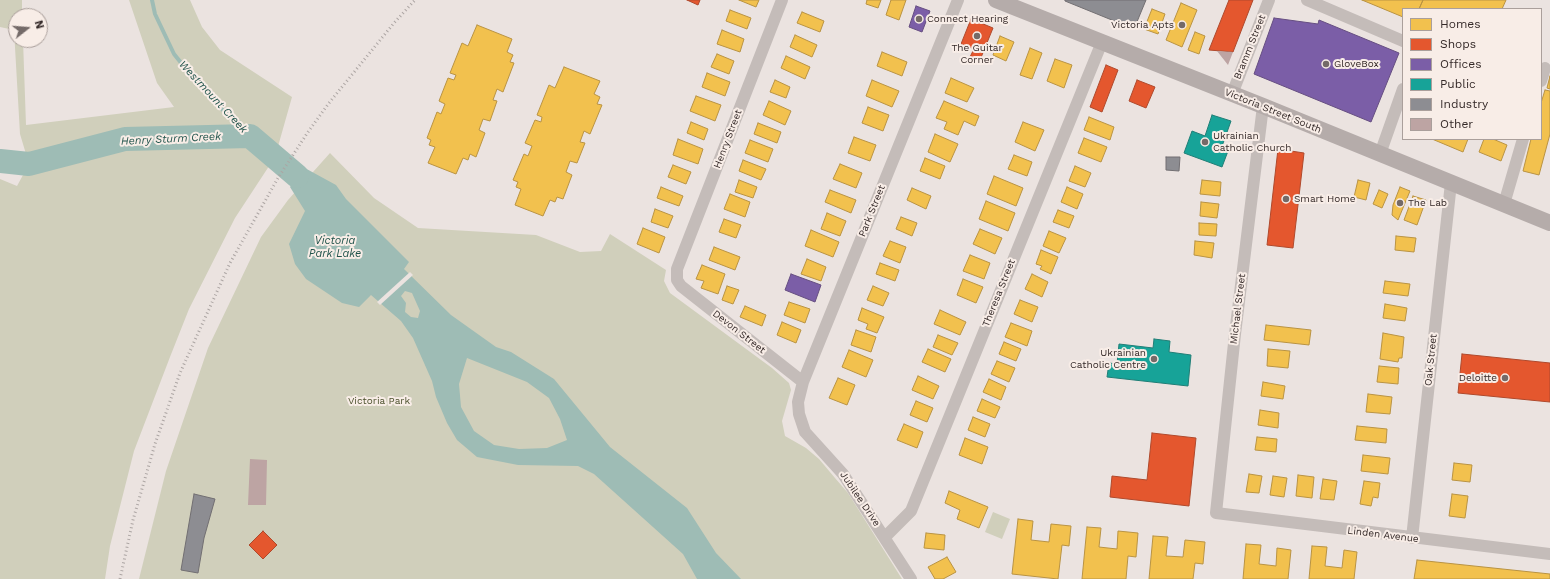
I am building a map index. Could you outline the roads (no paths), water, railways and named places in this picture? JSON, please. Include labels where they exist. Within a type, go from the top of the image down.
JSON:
[{"type":"main road","name":"Victoria Street South","points":[[996,0],[1263,106],[1550,223]]},
{"type":"street","name":"Henry Street","points":[[677,280],[677,269],[782,0]]},
{"type":"street","name":"Park Street","points":[[803,425],[799,414],[798,402],[803,382],[958,0]]},
{"type":"street","name":"Bramm Street","points":[[1232,94],[1269,0]]},
{"type":"street","points":[[1307,0],[1402,41]]},
{"type":"street","name":"Theresa Street","points":[[885,537],[911,511],[1102,42]]},
{"type":"street","points":[[1542,78],[1545,68]]},
{"type":"street","points":[[1380,154],[1402,92]]},
{"type":"street","name":"Michael Street","points":[[1216,514],[1236,327],[1263,106]]},
{"type":"street","points":[[1504,204],[1523,140]]},
{"type":"street","name":"Oak Street","points":[[1412,538],[1451,183]]},
{"type":"street","name":"Devon Street","points":[[677,280],[681,286],[803,382]]},
{"type":"street","name":"Jubilee Drive","points":[[803,425],[810,439],[843,474],[911,579]]},
{"type":"street","name":"Linden Avenue","points":[[1216,514],[1550,554]]},
{"type":"water","name":"Victoria Park Lake","points":[[303,167],[336,185],[346,199],[409,262],[404,269],[451,315],[496,347],[511,352],[554,379],[610,447],[687,508],[716,553],[741,579],[697,579],[683,554],[594,474],[578,466],[518,465],[477,457],[457,440],[447,423],[436,397],[432,381],[413,338],[401,321],[371,295],[359,307],[342,303],[306,279],[295,264],[289,244],[305,211],[290,187]],"holes":[[[405,291],[412,293],[420,311],[418,318],[411,317],[405,312],[406,303],[401,296]],[[467,358],[527,382],[549,398],[560,419],[567,440],[547,448],[519,449],[494,445],[474,431],[461,407],[459,384]]]},
{"type":"waterway","name":"Westmount Creek","points":[[152,0],[155,14],[174,54],[198,84],[226,113],[239,122],[250,136]]},
{"type":"waterway","name":"Henry Sturm Creek","points":[[0,161],[29,164],[125,139],[250,136],[297,176]]},
{"type":"railway","points":[[120,579],[133,520],[155,444],[180,373],[230,263],[278,178],[308,132],[329,103],[394,23],[415,0]]},
{"type":"place","name":"Connect Hearing","points":[[919,19]]},
{"type":"place","name":"Victoria Apts","points":[[1182,25]]},
{"type":"place","name":"The Guitar Corner","points":[[977,36]]},
{"type":"place","name":"GloveBox","points":[[1326,64]]},
{"type":"place","name":"Ukrainian Catholic Church","points":[[1205,142]]},
{"type":"place","name":"Smart Home","points":[[1286,199]]},
{"type":"place","name":"The Lab","points":[[1400,203]]},
{"type":"place","name":"Ukrainian Catholic Centre","points":[[1154,359]]},
{"type":"place","name":"Deloitte","points":[[1505,378]]},
{"type":"park label","name":"Victoria Park","points":[[379,401]]}]
